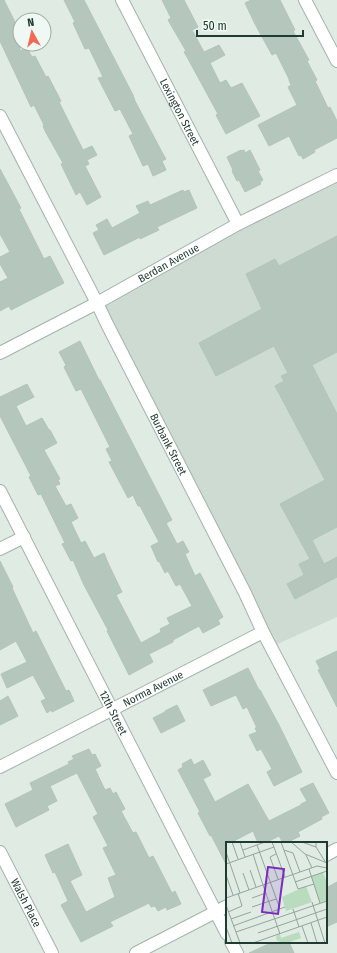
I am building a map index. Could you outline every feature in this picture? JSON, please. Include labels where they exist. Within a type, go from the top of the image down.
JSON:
[{"type":"street","name":"Lexington Street","points":[[122,0],[238,224]]},
{"type":"street","points":[[305,0],[337,61]]},
{"type":"street","name":"Burbank Street","points":[[0,116],[245,593],[263,632],[337,773]]},
{"type":"street","name":"Berdan Avenue","points":[[0,353],[97,303],[238,224],[337,175]]},
{"type":"street","name":"12th Street","points":[[0,491],[226,932]]},
{"type":"street","points":[[0,549],[24,537]]},
{"type":"street","name":"Norma Avenue","points":[[0,767],[263,632]]},
{"type":"street","points":[[327,854],[337,849]]},
{"type":"street","name":"Walsh Place","points":[[0,852],[52,953]]},
{"type":"street","points":[[136,953],[226,907]]},
{"type":"street","points":[[232,943],[237,953]]},
{"type":"shaded area","points":[[337,175],[337,617],[271,647],[97,303]]},
{"type":"building","points":[[0,0],[4,0],[12,16],[12,52],[29,52],[32,57],[35,56],[46,77],[48,76],[61,101],[59,102],[83,150],[92,146],[97,155],[87,160],[89,164],[85,166],[101,197],[87,205],[80,192],[76,195],[61,164],[63,163],[45,131],[44,125],[34,105],[31,107],[0,41]]},
{"type":"building","points":[[64,0],[84,0],[166,159],[162,161],[166,170],[153,176],[148,164],[143,166],[129,136],[133,134],[120,109],[115,111],[98,78],[103,77],[89,48],[85,49],[73,23],[75,22]]},
{"type":"building","points":[[162,0],[184,0],[198,27],[192,30],[204,52],[219,45],[225,55],[210,63],[220,83],[226,80],[231,88],[242,83],[260,116],[226,134],[216,115],[218,114],[184,52],[186,51],[168,20],[171,18]]},
{"type":"building","points":[[251,0],[280,0],[295,30],[293,31],[309,60],[307,61],[317,80],[315,81],[328,108],[330,107],[337,121],[337,138],[314,150],[315,152],[303,159],[301,155],[299,156],[289,136],[269,146],[258,125],[297,105],[288,87],[291,85],[289,79],[276,53],[272,55],[245,3]]},
{"type":"building","points":[[244,150],[245,153],[250,150],[260,170],[258,171],[263,180],[260,182],[261,184],[245,192],[239,180],[237,181],[227,157]]},
{"type":"building","points":[[0,169],[21,208],[19,209],[44,259],[50,256],[64,283],[11,310],[9,306],[0,311],[0,282],[8,278],[0,264],[0,257],[10,252],[0,234]]},
{"type":"building","points":[[183,190],[184,192],[189,190],[197,208],[157,227],[159,230],[140,239],[140,237],[104,255],[93,233],[99,230],[96,225],[107,219],[112,228],[140,213],[136,206],[148,201],[150,205]]},
{"type":"building","points":[[337,236],[337,352],[312,365],[337,414],[337,527],[312,540],[324,564],[337,557],[337,577],[295,599],[287,584],[304,575],[299,564],[310,559],[280,504],[325,480],[275,386],[284,381],[281,376],[288,373],[274,346],[216,376],[199,343],[262,309],[246,274],[275,259],[279,266]]},
{"type":"building","points":[[80,341],[172,520],[166,523],[177,544],[183,541],[189,552],[185,554],[195,576],[200,573],[223,617],[218,620],[220,624],[203,633],[199,626],[173,640],[173,642],[149,654],[153,662],[129,675],[73,560],[71,561],[62,544],[65,543],[41,494],[38,495],[29,477],[31,476],[0,416],[0,397],[27,384],[34,397],[16,406],[26,426],[42,418],[57,443],[44,450],[60,479],[58,480],[60,484],[55,486],[66,506],[71,504],[78,518],[71,522],[81,543],[85,541],[94,558],[104,553],[122,592],[116,595],[141,643],[161,632],[160,629],[170,624],[167,618],[192,606],[180,584],[176,586],[168,571],[165,573],[159,561],[158,562],[151,546],[159,542],[133,495],[128,498],[109,462],[112,461],[106,449],[110,447],[81,389],[76,391],[64,367],[66,365],[59,352]]},
{"type":"building","points":[[0,561],[33,633],[36,631],[66,691],[69,690],[74,701],[52,712],[51,710],[47,713],[41,701],[46,699],[33,675],[7,688],[1,674],[27,662],[16,641],[0,650]]},
{"type":"building","points":[[337,651],[337,707],[318,670],[320,669],[316,661]]},
{"type":"building","points":[[248,668],[279,725],[302,772],[274,786],[267,772],[272,769],[261,749],[257,751],[249,735],[257,732],[255,728],[257,728],[247,707],[243,709],[236,695],[211,706],[203,690]]},
{"type":"building","points":[[8,696],[18,716],[0,725],[0,701]]},
{"type":"building","points":[[177,705],[185,721],[161,733],[153,718]]},
{"type":"building","points":[[89,749],[92,755],[95,754],[101,766],[95,769],[105,790],[110,788],[113,794],[116,792],[125,809],[121,811],[133,833],[136,832],[149,858],[153,856],[172,893],[175,891],[181,904],[167,910],[166,907],[158,911],[155,906],[151,907],[149,903],[110,922],[113,926],[81,942],[61,905],[68,901],[55,872],[53,873],[45,855],[68,844],[82,875],[70,881],[86,912],[115,897],[108,878],[116,875],[103,848],[108,846],[93,817],[98,814],[77,773],[50,786],[57,801],[47,806],[49,810],[16,827],[5,804],[33,790],[30,783],[69,764],[68,762],[74,759],[72,756]]},
{"type":"building","points":[[191,759],[194,765],[203,760],[211,775],[203,779],[215,802],[248,784],[269,821],[307,801],[300,789],[313,783],[329,813],[321,817],[322,819],[298,832],[300,836],[288,842],[282,842],[279,836],[267,842],[258,842],[253,831],[232,842],[226,842],[226,864],[198,813],[200,812],[178,770],[183,767],[182,764]]},
{"type":"building","points":[[337,882],[337,922],[327,927],[327,887]]},
{"type":"building","points":[[271,943],[289,943],[294,953],[249,953]]}]
